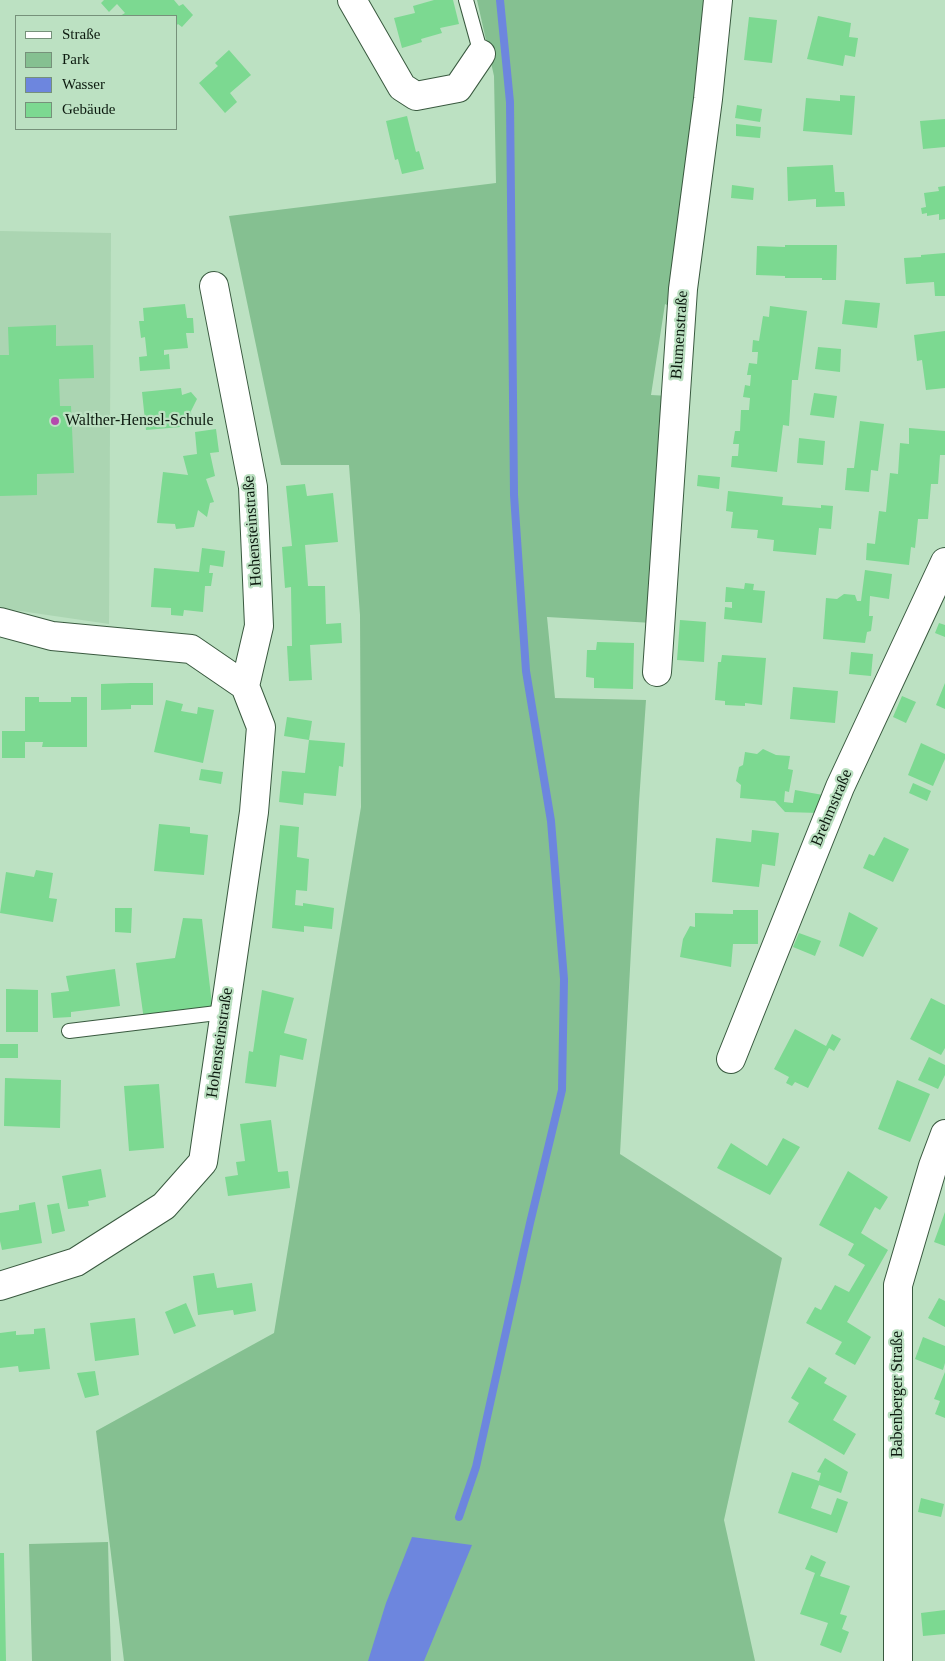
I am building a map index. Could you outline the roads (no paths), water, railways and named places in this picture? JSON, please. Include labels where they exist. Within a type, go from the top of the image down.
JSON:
[{"type":"street","points":[[352,0],[402,87],[416,96],[458,88],[481,54]]},
{"type":"street","name":"Blumenstraße","points":[[657,672],[683,289],[708,98],[718,0]]},
{"type":"street","name":"Hohensteinstraße","points":[[0,1286],[76,1262],[164,1206],[203,1162],[254,812],[261,727],[245,686],[259,626],[253,487],[214,286]]},
{"type":"street","name":"Brehmstraße","points":[[731,1059],[840,786],[945,562]]},
{"type":"street","points":[[0,622],[52,636],[191,649],[245,686]]},
{"type":"street","name":"Babenberger Straße","points":[[898,1661],[898,1285],[933,1166],[945,1134]]},
{"type":"lane","points":[[466,0],[481,54]]},
{"type":"lane","points":[[69,1031],[225,1012]]},
{"type":"water","points":[[412,1537],[472,1545],[424,1661],[368,1661],[386,1603]]},
{"type":"waterway","points":[[459,1517],[476,1467],[530,1223],[562,1090],[564,979],[551,821],[526,671],[514,495],[510,102],[500,0]]},
{"type":"place","name":"Walther-Hensel-Schule","points":[[55,421]]}]
